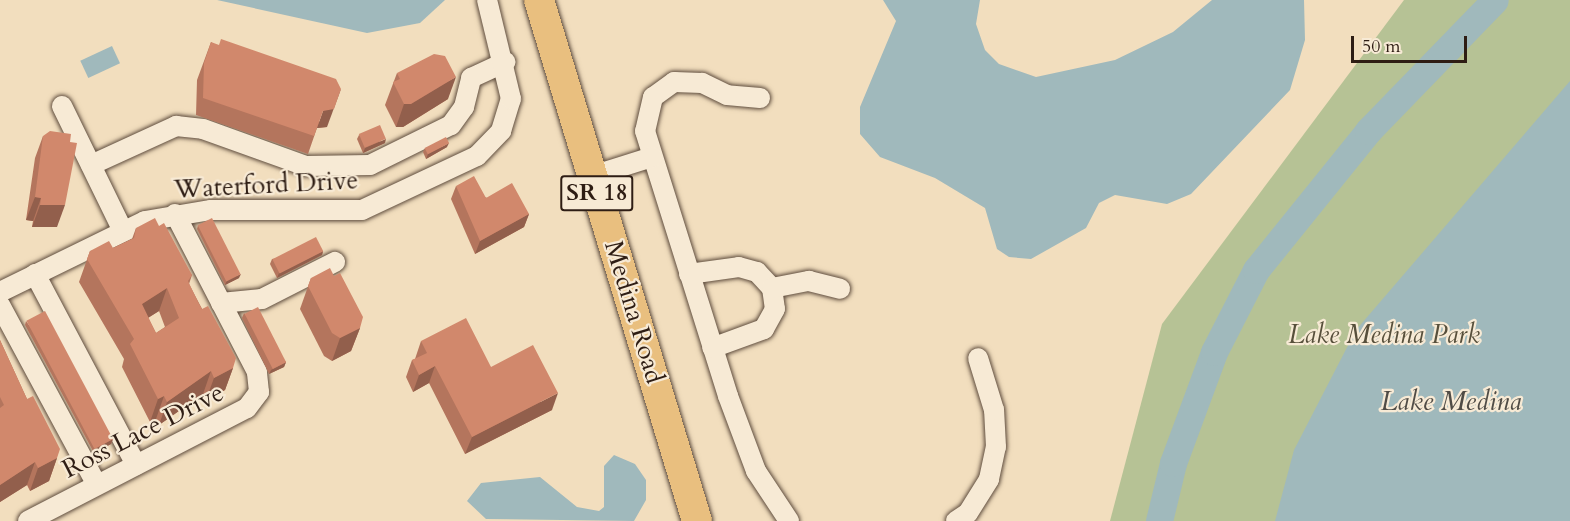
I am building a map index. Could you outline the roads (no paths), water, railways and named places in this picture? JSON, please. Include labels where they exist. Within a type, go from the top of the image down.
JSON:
[{"type":"highway","name":"Medina Road","points":[[539,0],[697,521]]},
{"type":"street","name":"Waterford Drive","points":[[0,292],[122,229],[174,214],[335,214],[383,203],[491,144],[511,99],[505,62],[487,0]]},
{"type":"street","points":[[91,165],[176,126],[203,129],[306,166],[370,165],[451,125],[464,107],[471,78],[505,62]]},
{"type":"street","points":[[760,98],[727,95],[688,80],[663,88],[645,119],[652,157],[712,348],[737,419],[756,471],[789,521]]},
{"type":"street","points":[[62,106],[122,229]]},
{"type":"street","points":[[592,176],[652,157]]},
{"type":"street","points":[[174,214],[221,303],[262,299],[335,262]]},
{"type":"street","points":[[689,274],[740,267],[757,272],[772,288],[775,309],[764,328],[712,348]]},
{"type":"street","points":[[35,274],[136,465]]},
{"type":"street","points":[[772,288],[809,281],[840,289]]},
{"type":"street","name":"Ross Lace Drive","points":[[28,521],[247,408],[259,392],[257,372],[221,303]]},
{"type":"street","points":[[0,305],[97,485]]},
{"type":"street","points":[[956,521],[968,513],[989,479],[996,447],[994,410],[978,358]]},
{"type":"water","points":[[217,0],[445,0],[420,23],[367,33]]},
{"type":"water","points":[[883,0],[980,0],[976,24],[985,50],[999,64],[1036,77],[1115,60],[1173,32],[1212,0],[1304,0],[1305,40],[1290,90],[1191,194],[1167,204],[1115,195],[1099,203],[1086,228],[1031,259],[1009,257],[997,249],[985,208],[935,178],[880,157],[860,134],[860,107],[896,21]]},
{"type":"water","points":[[112,46],[120,63],[88,78],[80,61]]},
{"type":"water","name":"Lake Medina","points":[[1570,81],[1570,521],[1275,521],[1294,450],[1356,330]]},
{"type":"water","points":[[614,455],[635,464],[646,480],[646,500],[634,521],[486,519],[467,501],[481,483],[540,477],[577,507],[599,511],[604,507],[604,466]]},
{"type":"waterway","points":[[1159,521],[1173,463],[1214,352],[1256,270],[1368,131],[1495,0]]},
{"type":"park label","name":"Lake Medina Park","points":[[1384,335]]}]
